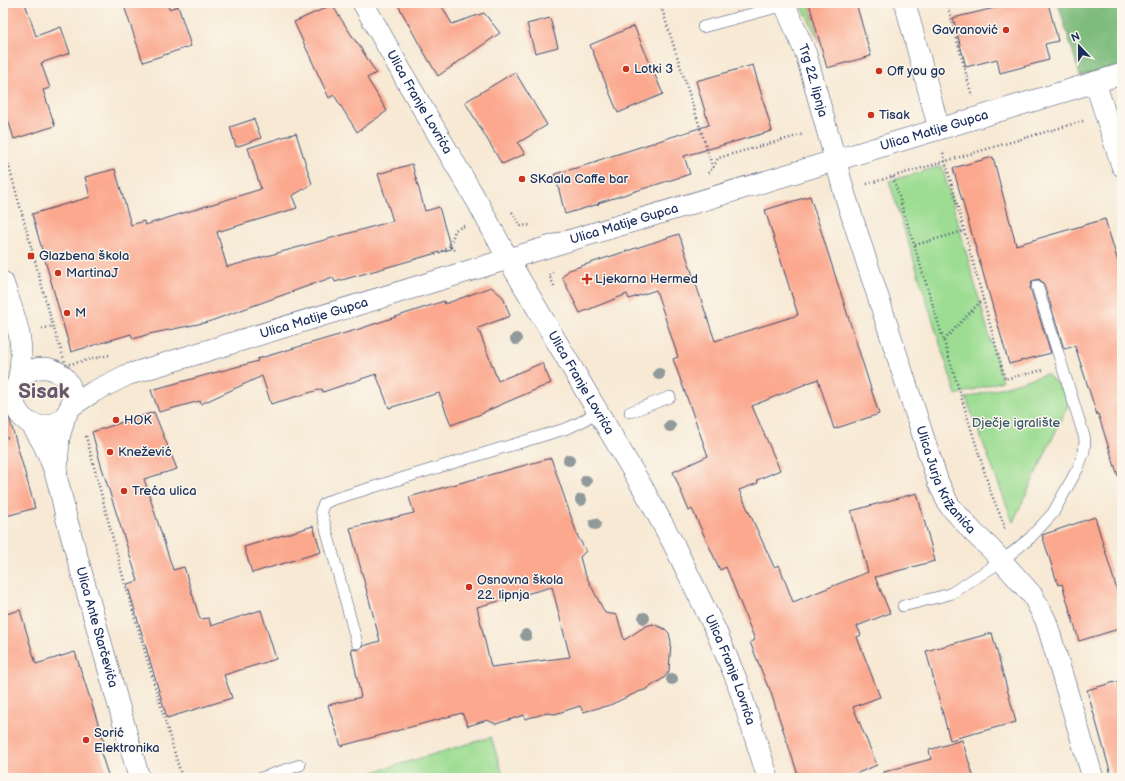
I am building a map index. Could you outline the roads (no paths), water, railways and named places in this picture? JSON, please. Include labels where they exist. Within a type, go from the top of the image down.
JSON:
[{"type":"street","name":"Ulica Franje Lovrića","points":[[363,3],[478,203],[508,259],[598,411],[673,543],[713,625],[738,681],[768,778]]},
{"type":"street","points":[[905,3],[939,129]]},
{"type":"street","name":"Trg 22. lipnja","points":[[785,4],[806,54],[835,160]]},
{"type":"street","name":"Ulica Matije Gupca","points":[[56,371],[80,379],[104,379],[127,375],[721,194],[1122,74]]},
{"type":"street","points":[[1095,82],[1122,166]]},
{"type":"street","name":"Ulica Jurja Križanića","points":[[835,160],[938,482],[949,505],[974,533],[997,555],[1033,596],[1046,621],[1093,778]]},
{"type":"street","points":[[3,282],[20,335],[22,366],[12,392],[18,419],[39,426],[58,422],[68,411],[72,398],[71,388],[67,380],[34,353],[20,335]]},
{"type":"street","points":[[12,392],[24,374],[33,369],[42,367],[56,371]]},
{"type":"street","name":"Ulica Matije Gupca","points":[[68,411],[93,392],[127,375]]},
{"type":"street","name":"Ulica Ante Starčevića","points":[[57,475],[59,438],[68,411]]},
{"type":"street","name":"Ulica Ante Starčevića","points":[[18,419],[42,442],[57,475],[66,516],[138,778]]},
{"type":"lane","points":[[703,27],[785,4]]},
{"type":"lane","points":[[903,606],[950,594],[997,555],[1030,538],[1053,513],[1078,468],[1084,452],[1085,439],[1037,286]]},
{"type":"lane","points":[[630,412],[670,397]]},
{"type":"lane","points":[[358,643],[321,510],[324,504],[331,500],[568,428],[598,411]]},
{"type":"lane","points":[[261,778],[300,765]]},
{"type":"place","name":"Gavranović","points":[[1006,30]]},
{"type":"place","name":"Lotki 3","points":[[626,69]]},
{"type":"place","name":"Off you go","points":[[879,71]]},
{"type":"place","name":"Tisak","points":[[871,115]]},
{"type":"place","name":"SKaala Caffe bar","points":[[522,179]]},
{"type":"place","name":"Glazbena škola","points":[[31,256]]},
{"type":"place","name":"MartinaJ","points":[[58,273]]},
{"type":"place","name":"Ljekarna Hermed","points":[[587,279]]},
{"type":"place","name":"M","points":[[67,313]]},
{"type":"place","name":"HOK","points":[[116,420]]},
{"type":"place","name":"Knežević","points":[[110,452]]},
{"type":"place","name":"Treća ulica","points":[[124,491]]},
{"type":"place","name":"Osnovna škola 22. lipnja","points":[[469,587]]},
{"type":"place","name":"Sorić Elektronika","points":[[86,740]]},
{"type":"district","name":"Sisak","points":[[44,391]]},
{"type":"park label","name":"Dječje igralište","points":[[1016,423]]}]
